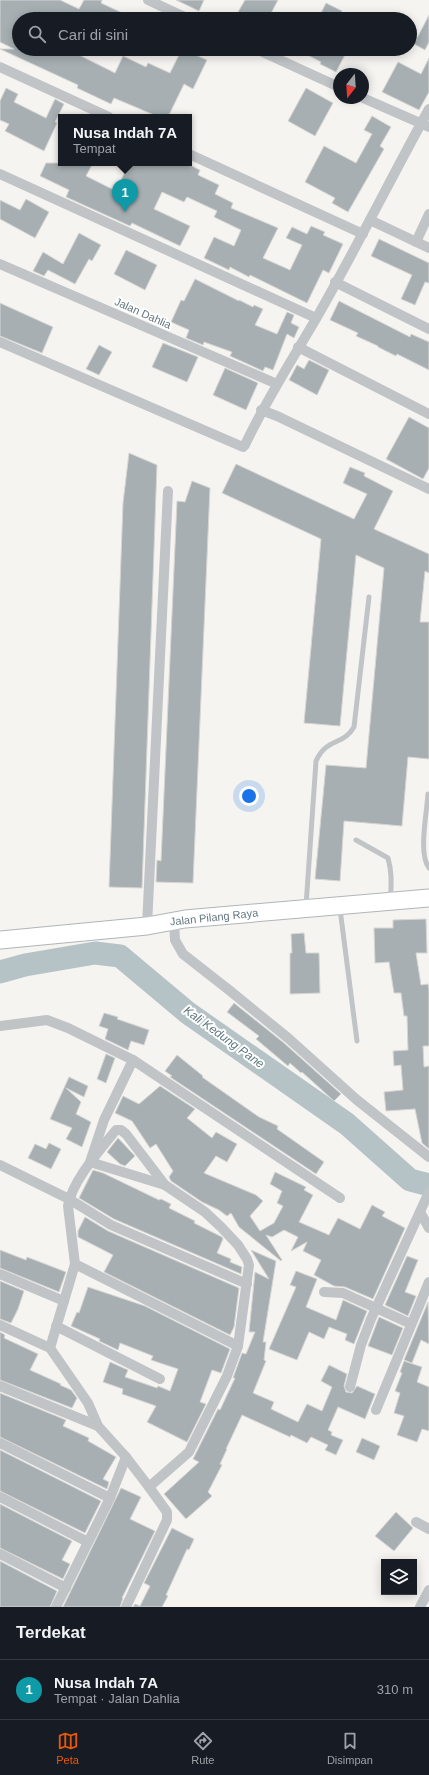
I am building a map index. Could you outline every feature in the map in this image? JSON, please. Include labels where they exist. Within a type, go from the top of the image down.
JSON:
[{"type":"highway","name":"Jalan Pilang Raya","points":[[0,940],[147,926],[174,920],[429,898]]},
{"type":"street","points":[[148,0],[175,12]]},
{"type":"street","points":[[271,56],[333,84]]},
{"type":"street","points":[[0,67],[102,114]]},
{"type":"street","points":[[369,101],[425,125]]},
{"type":"street","points":[[0,342],[240,447],[245,445],[261,410],[316,318],[425,125],[429,109]]},
{"type":"street","points":[[192,155],[363,234]]},
{"type":"street","points":[[0,174],[316,318]]},
{"type":"street","points":[[416,242],[429,214]]},
{"type":"street","points":[[370,220],[429,248]]},
{"type":"street","name":"Jalan Dahlia","points":[[0,264],[277,384]]},
{"type":"street","points":[[335,282],[429,329]]},
{"type":"street","points":[[298,347],[429,414]]},
{"type":"street","points":[[261,410],[277,416],[429,489]]},
{"type":"street","points":[[147,926],[168,491]]},
{"type":"street","points":[[174,920],[175,940],[183,954],[241,999],[288,1038],[357,1100],[429,1157]]},
{"type":"street","points":[[0,1026],[47,1020],[68,1028],[133,1060],[340,1198]]},
{"type":"street","points":[[90,1162],[104,1120],[133,1060]]},
{"type":"street","points":[[50,1348],[75,1264],[68,1206],[69,1199],[90,1162],[116,1130],[121,1130],[126,1134],[165,1185]]},
{"type":"street","points":[[90,1162],[165,1185],[205,1212],[238,1245],[249,1265],[238,1346],[227,1376],[189,1452],[149,1486]]},
{"type":"street","points":[[0,1165],[69,1199],[111,1225],[247,1284]]},
{"type":"street","points":[[350,1387],[361,1345],[376,1308],[429,1192]]},
{"type":"street","points":[[421,1209],[429,1228]]},
{"type":"street","points":[[75,1264],[238,1346]]},
{"type":"street","points":[[0,1274],[64,1301]]},
{"type":"street","points":[[376,1410],[429,1282]]},
{"type":"street","points":[[324,1292],[343,1293],[411,1324]]},
{"type":"street","points":[[0,1325],[50,1348],[88,1404],[98,1426],[126,1457],[167,1512],[168,1516],[166,1524],[126,1607]]},
{"type":"street","points":[[56,1326],[160,1378]]},
{"type":"street","points":[[0,1387],[98,1426]]},
{"type":"street","points":[[0,1443],[110,1498]]},
{"type":"street","points":[[56,1607],[110,1498],[126,1457]]},
{"type":"street","points":[[0,1497],[88,1542]]},
{"type":"street","points":[[416,1522],[429,1529]]},
{"type":"street","points":[[0,1554],[66,1588]]},
{"type":"street","points":[[420,1607],[429,1590]]},
{"type":"lane","points":[[305,909],[308,887],[316,761],[320,752],[325,746],[345,737],[351,733],[354,727],[369,597]]},
{"type":"lane","points":[[428,794],[424,856],[426,864],[429,868]]},
{"type":"lane","points":[[356,840],[388,858],[392,870],[390,902]]},
{"type":"lane","points":[[340,906],[357,1041]]},
{"type":"building","points":[[0,0],[60,0],[79,9],[84,0],[102,0],[101,3],[120,12],[12,12],[12,48],[0,42]]},
{"type":"building","points":[[176,0],[204,0],[199,11]]},
{"type":"building","points":[[245,0],[278,0],[272,12],[238,12]]},
{"type":"building","points":[[326,3],[342,11],[342,12],[322,12]]},
{"type":"building","points":[[429,15],[429,42],[425,50],[417,46],[417,38]]},
{"type":"building","points":[[0,49],[12,49],[12,55]]},
{"type":"building","points":[[15,56],[81,56],[115,73],[123,56],[146,67],[148,63],[170,73],[178,56],[198,56],[207,60],[193,89],[184,84],[169,114],[152,114],[114,98],[111,104],[77,88],[78,85]]},
{"type":"building","points":[[309,56],[344,56],[338,68],[333,68],[333,70],[320,64],[321,62]]},
{"type":"building","points":[[429,58],[429,92],[419,110],[382,92],[398,62],[421,74]]},
{"type":"building","points":[[6,88],[18,94],[14,102],[46,118],[55,99],[64,104],[58,114],[55,122],[57,123],[44,151],[5,131],[9,124],[0,120],[0,101]]},
{"type":"building","points":[[306,88],[333,103],[315,136],[288,121]]},
{"type":"building","points":[[372,116],[391,127],[380,146],[384,149],[348,212],[332,203],[335,198],[305,182],[324,146],[356,163],[372,134],[364,130]]},
{"type":"building","points":[[46,163],[58,163],[58,166],[91,166],[86,176],[116,191],[128,166],[192,166],[200,170],[198,175],[219,185],[215,194],[233,203],[231,208],[278,228],[263,258],[290,270],[302,245],[286,238],[292,227],[307,234],[311,226],[325,232],[323,235],[343,244],[329,273],[323,270],[307,303],[250,275],[249,277],[230,267],[229,270],[204,258],[214,237],[234,246],[241,230],[214,217],[217,211],[187,197],[184,202],[162,192],[154,209],[190,226],[180,246],[132,223],[130,226],[66,197],[69,190],[40,176]]},
{"type":"building","points":[[26,199],[49,212],[35,238],[0,219],[0,200],[20,210]]},
{"type":"building","points":[[79,233],[101,245],[92,261],[89,259],[75,284],[48,270],[44,276],[33,271],[43,252],[63,264]]},
{"type":"building","points":[[379,239],[429,263],[429,283],[425,282],[415,305],[401,299],[412,275],[371,256]]},
{"type":"building","points":[[126,250],[157,265],[145,290],[114,274]]},
{"type":"building","points":[[195,279],[239,301],[253,307],[254,305],[263,309],[255,325],[277,334],[287,312],[294,315],[291,323],[299,327],[294,338],[287,334],[273,370],[265,367],[263,371],[230,356],[232,352],[204,342],[203,345],[186,338],[189,330],[171,322],[181,300],[184,301]]},
{"type":"building","points":[[339,301],[410,337],[411,334],[429,342],[429,370],[397,354],[396,356],[356,336],[358,333],[330,320]]},
{"type":"building","points":[[0,303],[53,327],[42,353],[0,336]]},
{"type":"building","points":[[163,343],[198,357],[187,382],[152,367]]},
{"type":"building","points":[[99,345],[112,352],[99,375],[86,369]]},
{"type":"building","points":[[309,360],[329,370],[317,395],[289,380],[297,365],[304,369]]},
{"type":"building","points":[[225,368],[258,383],[246,410],[213,395]]},
{"type":"building","points":[[409,417],[429,428],[429,468],[423,479],[386,459]]},
{"type":"building","points":[[129,453],[157,465],[142,888],[109,887],[123,503]]},
{"type":"building","points":[[236,464],[354,519],[367,494],[343,483],[350,467],[365,473],[364,476],[393,491],[374,529],[429,554],[429,573],[425,571],[420,622],[429,622],[429,759],[408,757],[402,826],[344,821],[340,881],[315,879],[326,765],[366,768],[384,568],[356,555],[340,726],[304,723],[321,539],[222,493]]},
{"type":"building","points":[[192,481],[210,488],[193,883],[156,882],[157,860],[161,861],[177,501],[185,502]]},
{"type":"building","points":[[426,919],[427,953],[416,953],[421,985],[428,984],[429,991],[429,1046],[423,1046],[424,1067],[429,1066],[429,1149],[422,1143],[415,1109],[386,1111],[384,1092],[403,1090],[401,1065],[394,1066],[393,1051],[408,1050],[407,1016],[404,1016],[401,993],[394,993],[389,962],[375,963],[374,928],[393,928],[393,920]]},
{"type":"building","points":[[304,933],[306,953],[319,953],[320,993],[290,994],[290,953],[292,953],[291,934]]},
{"type":"building","points":[[234,1003],[284,1043],[341,1094],[334,1101],[302,1072],[301,1073],[290,1063],[288,1066],[256,1039],[259,1036],[227,1012]]},
{"type":"building","points":[[104,1013],[118,1017],[117,1019],[149,1030],[144,1045],[131,1041],[128,1050],[105,1039],[108,1029],[99,1026]]},
{"type":"building","points":[[106,1054],[115,1058],[106,1083],[97,1079]]},
{"type":"building","points":[[177,1055],[203,1076],[202,1077],[259,1117],[278,1126],[277,1129],[324,1162],[316,1174],[170,1077],[172,1076],[165,1071]]},
{"type":"building","points":[[69,1077],[88,1086],[84,1097],[66,1088],[81,1102],[76,1114],[91,1122],[82,1147],[66,1139],[72,1128],[50,1119]]},
{"type":"building","points":[[160,1086],[195,1109],[187,1118],[212,1138],[216,1132],[237,1144],[227,1162],[216,1156],[204,1173],[256,1195],[263,1201],[250,1216],[260,1231],[274,1223],[283,1206],[277,1203],[282,1191],[270,1184],[275,1172],[306,1187],[304,1190],[313,1195],[299,1222],[329,1235],[338,1218],[360,1229],[372,1205],[385,1212],[382,1216],[405,1228],[373,1299],[345,1287],[334,1286],[314,1275],[321,1260],[303,1251],[307,1242],[291,1251],[298,1237],[284,1230],[272,1237],[266,1235],[282,1260],[281,1261],[239,1227],[231,1213],[227,1216],[219,1210],[202,1202],[171,1181],[169,1177],[173,1171],[156,1144],[150,1148],[132,1121],[115,1113],[123,1096],[139,1104]]},
{"type":"building","points":[[118,1138],[135,1156],[125,1166],[120,1164],[107,1152]]},
{"type":"building","points":[[49,1143],[61,1149],[51,1169],[28,1158],[35,1144],[46,1149]]},
{"type":"building","points":[[93,1170],[103,1173],[159,1200],[161,1199],[171,1204],[169,1208],[222,1237],[223,1239],[217,1253],[231,1259],[230,1262],[242,1267],[241,1274],[114,1219],[79,1198]]},
{"type":"building","points":[[85,1217],[108,1231],[239,1288],[234,1327],[230,1335],[104,1272],[113,1255],[78,1237],[78,1231]]},
{"type":"building","points":[[0,1250],[26,1260],[27,1257],[66,1272],[59,1292],[0,1268]]},
{"type":"building","points":[[251,1250],[276,1261],[263,1342],[266,1342],[264,1360],[266,1361],[253,1393],[274,1402],[271,1409],[298,1422],[307,1404],[322,1411],[332,1387],[321,1381],[329,1365],[347,1374],[344,1386],[346,1392],[352,1393],[357,1386],[375,1394],[365,1419],[338,1407],[328,1430],[332,1432],[331,1435],[343,1440],[336,1455],[325,1450],[328,1445],[311,1437],[307,1443],[291,1435],[290,1437],[242,1415],[220,1464],[222,1465],[208,1492],[212,1496],[186,1519],[164,1494],[199,1462],[193,1459],[218,1409],[220,1410],[235,1378],[233,1378],[242,1353],[246,1354],[255,1332],[249,1332],[255,1272],[269,1279]]},
{"type":"building","points":[[407,1256],[418,1260],[405,1292],[416,1296],[408,1316],[385,1305]]},
{"type":"building","points":[[296,1271],[317,1279],[306,1307],[336,1320],[343,1300],[367,1311],[354,1344],[345,1340],[347,1334],[329,1327],[324,1339],[309,1332],[297,1360],[269,1349],[296,1287],[290,1285]]},
{"type":"building","points":[[0,1281],[24,1291],[18,1309],[11,1323],[0,1319]]},
{"type":"building","points":[[88,1287],[145,1306],[230,1349],[221,1373],[212,1370],[200,1402],[206,1404],[187,1442],[147,1422],[156,1406],[122,1394],[123,1389],[103,1382],[110,1362],[128,1370],[125,1377],[157,1388],[158,1386],[170,1391],[178,1369],[151,1360],[153,1356],[120,1343],[118,1350],[99,1341],[100,1339],[71,1326],[77,1312],[79,1313]]},
{"type":"building","points":[[428,1302],[429,1344],[421,1340],[412,1363],[404,1360]]},
{"type":"building","points":[[379,1317],[403,1328],[392,1355],[368,1346]]},
{"type":"building","points":[[0,1332],[5,1335],[4,1338],[38,1354],[30,1370],[71,1390],[77,1398],[72,1408],[0,1380]]},
{"type":"building","points":[[404,1361],[422,1367],[417,1382],[429,1387],[429,1431],[422,1429],[417,1442],[397,1435],[404,1416],[394,1413],[400,1393],[395,1391],[402,1373],[400,1372]]},
{"type":"building","points":[[0,1393],[66,1420],[63,1426],[89,1438],[88,1441],[116,1457],[103,1479],[109,1482],[107,1489],[0,1437]]},
{"type":"building","points":[[362,1438],[380,1446],[374,1460],[356,1452]]},
{"type":"building","points":[[0,1450],[101,1501],[85,1533],[0,1491]]},
{"type":"building","points":[[121,1488],[141,1497],[130,1519],[155,1531],[122,1598],[120,1607],[63,1607]]},
{"type":"building","points":[[0,1504],[72,1541],[62,1560],[70,1564],[63,1579],[0,1548]]},
{"type":"building","points":[[396,1512],[413,1528],[394,1551],[375,1536]]},
{"type":"building","points":[[172,1528],[194,1539],[189,1550],[187,1549],[166,1595],[168,1596],[162,1607],[133,1607],[135,1604],[140,1606],[150,1586],[144,1583]]},
{"type":"building","points":[[0,1561],[57,1591],[50,1607],[0,1607]]},
{"type":"waterway","name":"Kali Kedung Pane","points":[[0,972],[25,965],[95,953],[120,956],[188,1013],[347,1124],[410,1180],[429,1185]]},
{"type":"place","name":"Nusa Indah 7A","points":[[125,212]]}]
